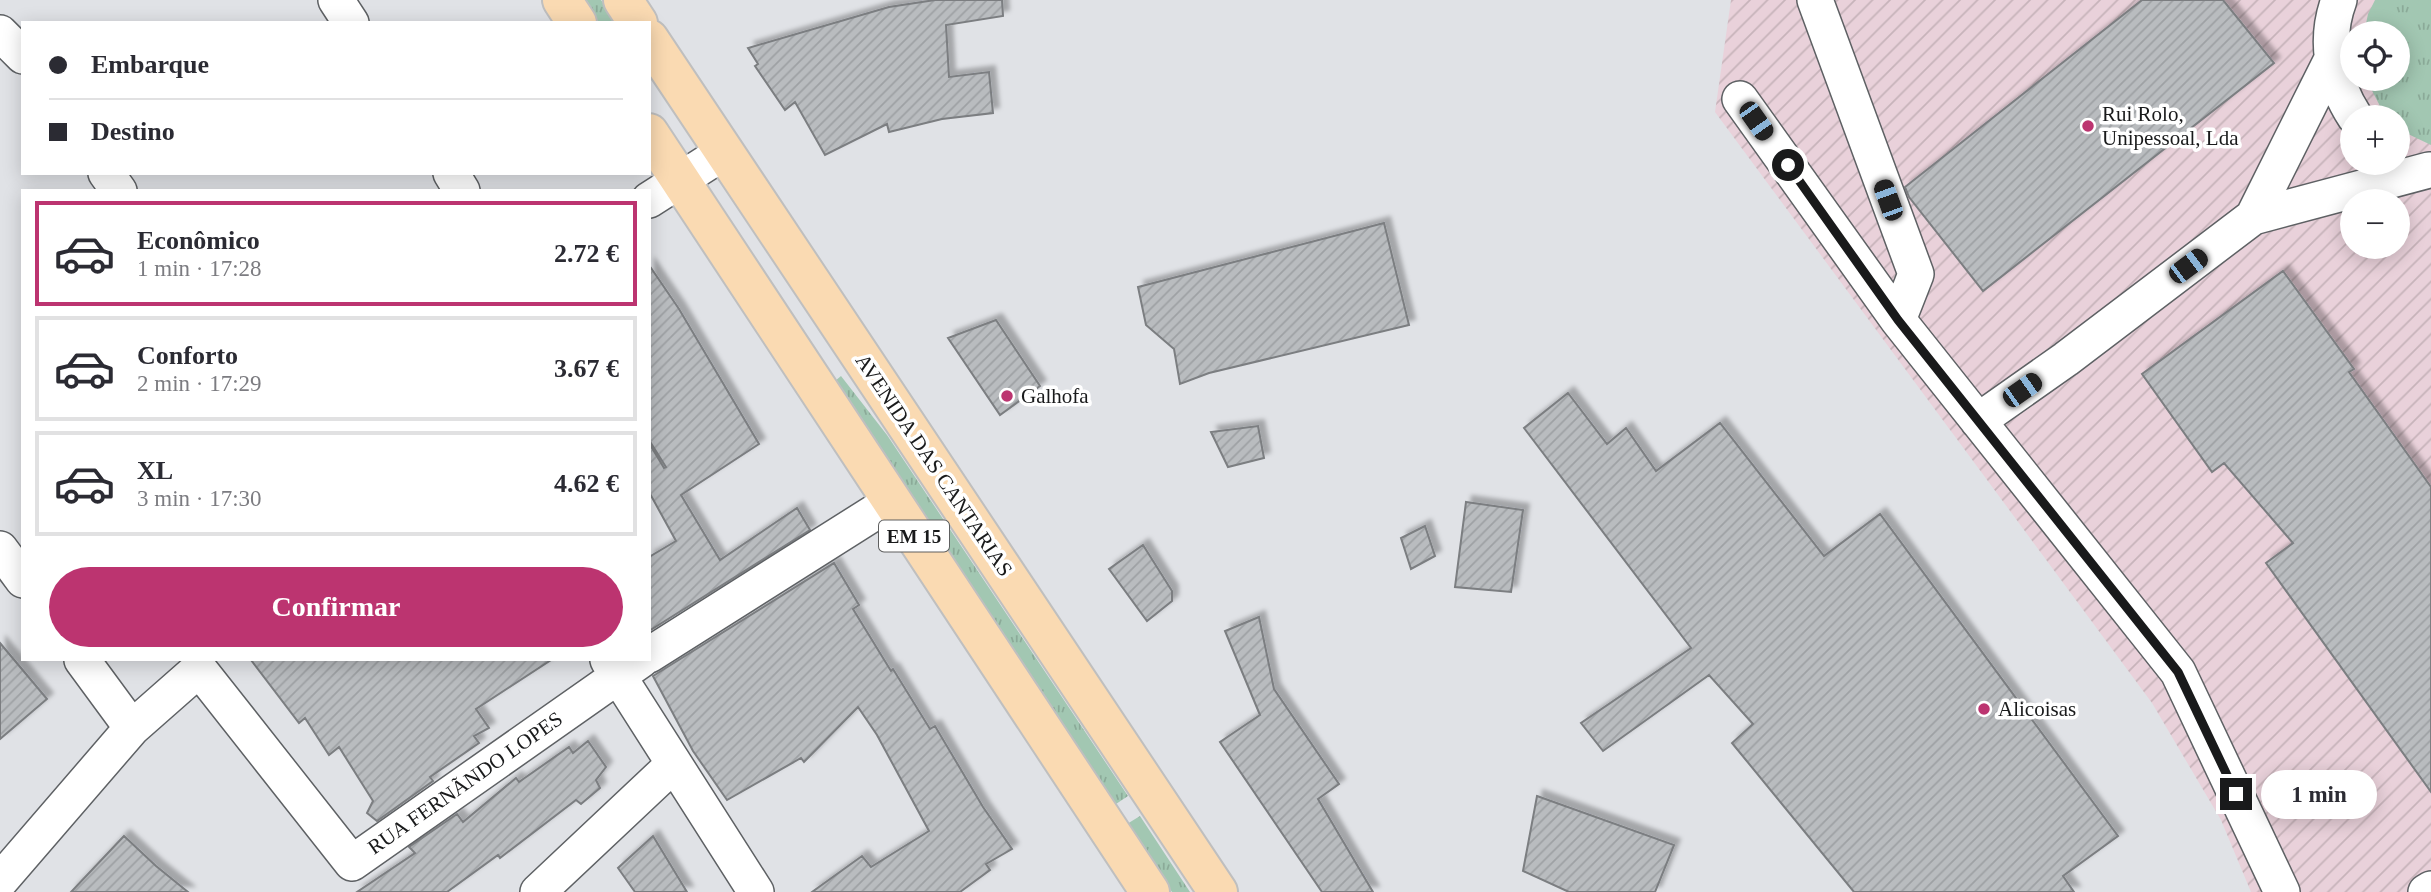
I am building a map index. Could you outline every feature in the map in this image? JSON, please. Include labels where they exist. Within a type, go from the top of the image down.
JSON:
[{"type":"main road","points":[[562,0],[576,21]]},
{"type":"main road","points":[[623,0],[637,21]]},
{"type":"main road","name":"AVENIDA DAS CANTARIAS","points":[[651,42],[1218,892]]},
{"type":"main road","name":"EM 15","points":[[651,140],[664,189],[891,502],[1150,892]]},
{"type":"street","points":[[336,0],[350,21]]},
{"type":"street","points":[[1815,0],[1916,274],[1898,320]]},
{"type":"street","points":[[2339,0],[2333,17],[2331,61],[2347,105]]},
{"type":"street","points":[[0,33],[21,54]]},
{"type":"street","points":[[2253,217],[2331,61]]},
{"type":"street","points":[[1740,99],[1898,320],[2178,672],[2282,892]]},
{"type":"street","points":[[664,189],[724,152]]},
{"type":"street","points":[[1978,421],[2066,359],[2253,217],[2419,166]]},
{"type":"street","points":[[651,654],[891,502]]},
{"type":"street","points":[[0,550],[21,577]]},
{"type":"street","points":[[83,661],[132,728]]},
{"type":"street","points":[[622,665],[674,765],[756,892]]},
{"type":"street","name":"RUA FERNÃNDO LOPES","points":[[0,881],[132,728],[199,669],[352,863],[622,665]]},
{"type":"street","points":[[538,892],[674,765]]},
{"type":"street","points":[[2426,892],[2431,889]]},
{"type":"shaded area","points":[[1731,0],[2431,0],[2431,892],[2251,892],[2221,820],[2152,703],[1715,112]]},
{"type":"green space","points":[[584,0],[601,0],[616,21],[598,21]]},
{"type":"green space","points":[[2375,0],[2431,0],[2431,145],[2410,135],[2410,105],[2379,105],[2372,91],[2410,91],[2410,21],[2367,21]]},
{"type":"green space","points":[[841,376],[887,435],[1128,796],[1116,804],[835,381]]},
{"type":"green space","points":[[1140,816],[1190,892],[1172,892],[1127,824]]},
{"type":"building","points":[[935,0],[1002,0],[1003,16],[946,25],[949,77],[989,72],[993,113],[942,119],[889,132],[887,124],[825,155],[795,102],[785,110],[755,66],[758,64],[748,48],[889,7]]},
{"type":"building","name":"Rui Rolo, Unipessoal, Lda","points":[[2142,0],[2223,0],[2274,63],[1983,291],[1909,197],[1905,187]]},
{"type":"building","points":[[1384,223],[1409,325],[1209,373],[1180,384],[1174,349],[1146,325],[1138,287]]},
{"type":"building","points":[[651,268],[679,309],[759,444],[681,495],[720,560],[797,508],[810,530],[651,630],[651,556],[676,541],[651,496],[651,446],[664,468],[666,467],[651,443]]},
{"type":"building","points":[[2283,271],[2354,369],[2349,372],[2431,487],[2431,792],[2266,563],[2293,543],[2224,463],[2212,472],[2142,374]]},
{"type":"building","points":[[996,320],[1040,386],[1000,415],[948,338]]},
{"type":"building","points":[[1568,393],[1607,444],[1626,428],[1656,471],[1720,423],[1824,556],[1880,514],[2118,836],[2063,876],[2074,892],[1854,892],[1732,743],[1753,724],[1709,675],[1603,751],[1581,723],[1691,648],[1524,428]]},
{"type":"building","points":[[1258,426],[1264,458],[1228,467],[1211,432]]},
{"type":"building","points":[[1466,502],[1523,510],[1511,592],[1455,587]]},
{"type":"building","points":[[1425,526],[1435,556],[1411,569],[1401,538]]},
{"type":"building","points":[[1143,545],[1172,591],[1172,601],[1147,621],[1109,569]]},
{"type":"building","points":[[834,563],[859,605],[853,609],[891,671],[893,669],[930,729],[935,726],[983,807],[1012,849],[986,864],[990,870],[960,892],[812,892],[862,856],[871,867],[929,831],[877,735],[858,707],[804,762],[801,758],[727,800],[693,751],[653,676]]},
{"type":"building","points":[[1259,617],[1274,689],[1339,784],[1318,799],[1373,892],[1322,892],[1220,742],[1260,715],[1225,631]]},
{"type":"building","points":[[0,643],[47,699],[0,739]]},
{"type":"building","points":[[252,661],[549,661],[476,709],[489,728],[474,736],[479,743],[430,777],[433,781],[377,821],[367,813],[373,801],[339,747],[329,755],[305,718],[299,723]]},
{"type":"building","points":[[588,741],[606,767],[596,780],[600,788],[581,804],[576,800],[500,858],[498,855],[447,892],[357,892],[415,853],[409,847],[457,814],[463,822],[516,778],[519,782],[569,747],[573,753]]},
{"type":"building","points":[[1537,796],[1674,845],[1655,892],[1569,892],[1523,871]]},
{"type":"building","points":[[124,836],[156,866],[188,892],[71,892]]},
{"type":"building","points":[[653,836],[687,892],[635,892],[618,868]]},
{"type":"place","name":"Rui Rolo, Unipessoal, Lda","points":[[2088,126]]},
{"type":"place","name":"Galhofa","points":[[1007,396]]},
{"type":"place","name":"Alicoisas","points":[[1984,709]]},
{"type":"route","points":[[1788,165],[1898,320],[2178,672],[2236,794]]}]
